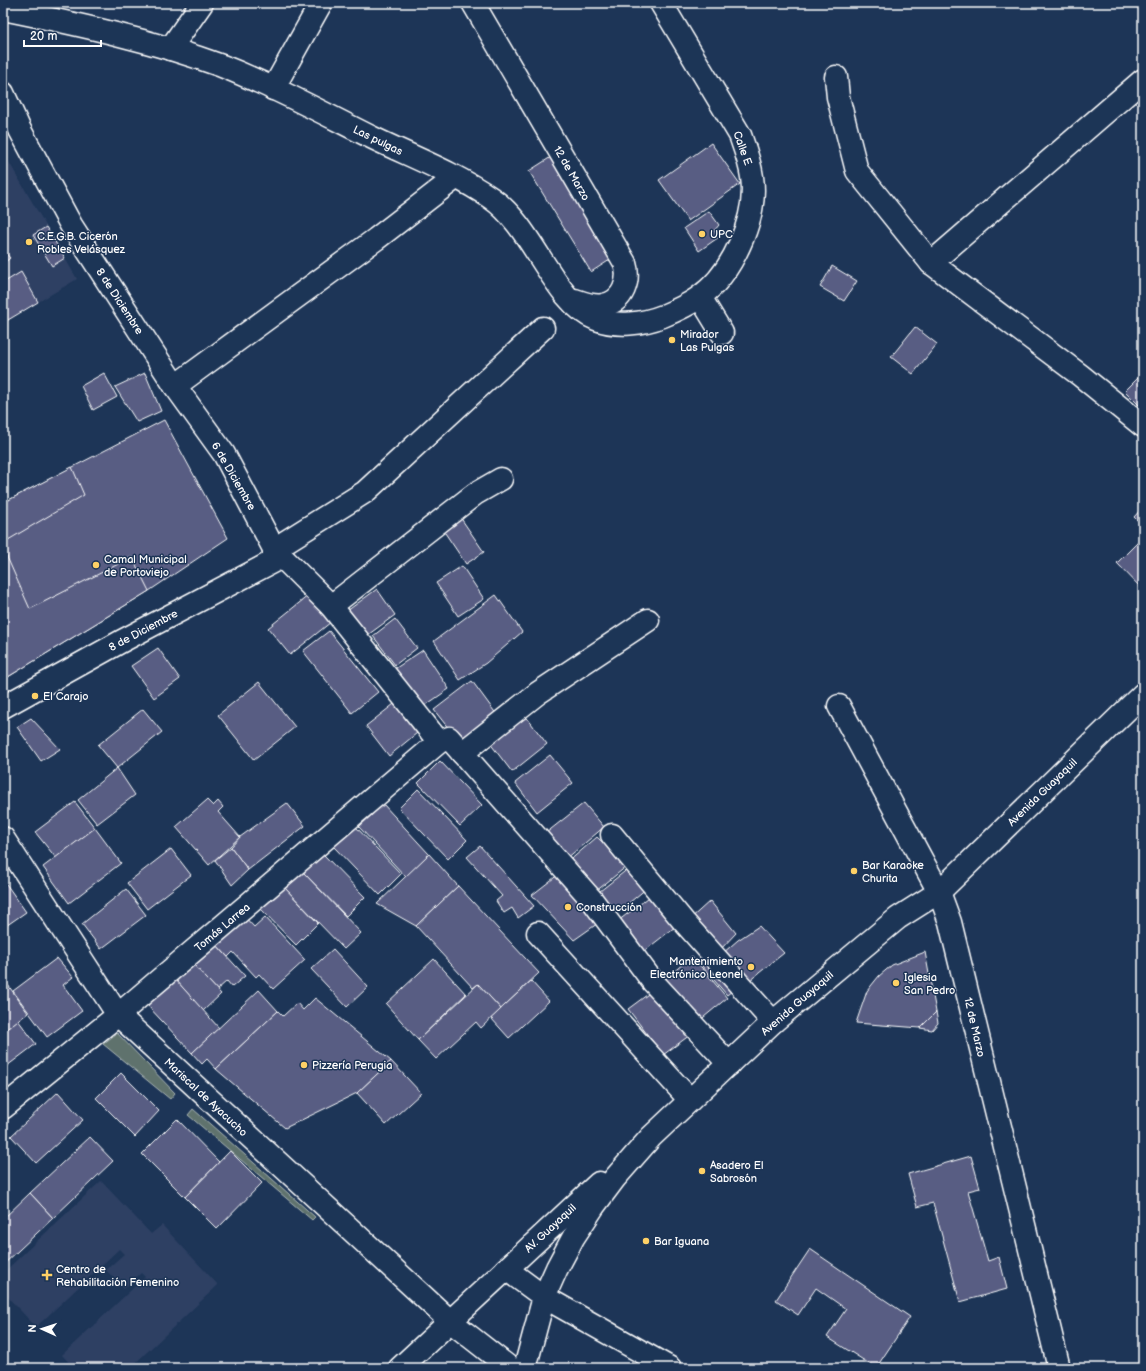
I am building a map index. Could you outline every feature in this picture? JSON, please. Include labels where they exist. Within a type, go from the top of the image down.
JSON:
[{"type":"street","points":[[170,49],[202,3]]},
{"type":"street","points":[[273,89],[321,3]]},
{"type":"street","name":"12 de Marzo","points":[[473,3],[625,263],[628,274],[626,285],[618,298],[604,306],[589,305],[568,297]]},
{"type":"street","name":"Calle E","points":[[661,3],[740,135],[748,156],[753,180],[752,202],[748,223],[731,263],[718,280],[700,297]]},
{"type":"street","name":"Las pulgas","points":[[3,10],[98,29],[170,49],[221,66],[273,89],[455,178],[494,200],[509,213],[522,229],[568,297],[581,310],[596,319],[614,323],[634,324],[656,319],[677,310],[700,297]]},
{"type":"street","points":[[836,77],[838,97],[857,171],[931,263],[1080,375],[1143,426]]},
{"type":"street","points":[[931,263],[1143,80]]},
{"type":"street","points":[[3,93],[13,127]]},
{"type":"street","name":"8 de Diciembre","points":[[13,127],[71,225],[175,386]]},
{"type":"street","points":[[175,386],[376,239],[455,178]]},
{"type":"street","points":[[700,297],[722,333]]},
{"type":"street","points":[[274,549],[365,492],[543,328]]},
{"type":"street","name":"6 de Diciembre","points":[[175,386],[224,454],[274,549],[331,606],[439,742]]},
{"type":"street","points":[[331,606],[475,494],[501,479]]},
{"type":"street","name":"8 de Diciembre","points":[[3,707],[122,641],[274,561],[274,549]]},
{"type":"street","points":[[462,753],[538,693],[648,620]]},
{"type":"street","name":"Avenida Guayaquil","points":[[525,1368],[544,1297],[556,1268],[594,1206],[615,1178],[651,1137],[773,1022],[898,918],[939,892],[1143,694]]},
{"type":"street","name":"12 de Marzo","points":[[839,706],[939,892],[954,937],[1059,1368]]},
{"type":"street","points":[[439,742],[449,738],[592,900],[653,982],[729,1064]]},
{"type":"street","name":"Tomás Larrea","points":[[3,1108],[118,1015],[439,742]]},
{"type":"street","points":[[612,835],[684,922],[773,1022]]},
{"type":"street","name":"Mariscal de Ayacucho","points":[[3,838],[118,1015],[450,1321],[510,1368]]},
{"type":"street","points":[[538,933],[690,1100]]},
{"type":"street","name":"AV. Guayaquil","points":[[400,1368],[651,1137]]},
{"type":"street","points":[[506,1269],[544,1297],[670,1368]]},
{"type":"shaded area","name":"C.E.G.B. Cicerón Robles Velásquez","points":[[3,152],[77,279],[3,323]]},
{"type":"shaded area","name":"Centro de Rehabilitación Femenino","points":[[101,1181],[151,1234],[162,1225],[218,1285],[130,1368],[74,1368],[62,1355],[145,1277],[141,1273],[124,1289],[106,1270],[124,1254],[119,1249],[36,1327],[3,1292],[3,1273]]},
{"type":"green space","points":[[117,1033],[175,1093],[170,1099],[103,1044]]},
{"type":"green space","points":[[193,1109],[315,1217],[312,1220],[188,1115]]},
{"type":"building","points":[[711,143],[740,184],[688,221],[659,180]]},
{"type":"building","points":[[551,157],[613,258],[591,272],[529,171]]},
{"type":"building","name":"UPC","points":[[709,211],[719,225],[714,231],[719,237],[699,251],[684,228]]},
{"type":"building","points":[[46,227],[65,258],[52,266],[33,235]]},
{"type":"building","points":[[3,250],[10,258],[3,264]]},
{"type":"building","points":[[832,266],[857,281],[844,301],[820,287]]},
{"type":"building","points":[[21,272],[38,302],[3,323],[3,283]]},
{"type":"building","points":[[915,327],[937,344],[913,374],[891,357]]},
{"type":"building","points":[[104,373],[117,397],[93,410],[81,386]]},
{"type":"building","points":[[145,373],[161,411],[137,422],[115,387]]},
{"type":"building","points":[[1143,373],[1143,409],[1125,391]]},
{"type":"building","name":"Camal Municipal de Portoviejo","points":[[164,420],[228,538],[149,591],[3,680],[3,503]]},
{"type":"building","points":[[72,467],[84,495],[3,543],[3,503]]},
{"type":"building","points":[[1143,507],[1143,526],[1134,517]]},
{"type":"building","points":[[458,514],[484,552],[466,564],[441,527]]},
{"type":"building","points":[[1143,537],[1143,590],[1117,563]]},
{"type":"building","points":[[3,548],[30,609],[132,557],[149,591],[3,680]]},
{"type":"building","points":[[462,566],[484,599],[458,616],[436,583]]},
{"type":"building","points":[[377,589],[395,615],[365,637],[347,611]]},
{"type":"building","points":[[309,595],[331,622],[290,655],[268,628]]},
{"type":"building","points":[[496,595],[522,632],[486,663],[460,680],[434,641]]},
{"type":"building","points":[[395,619],[417,648],[395,665],[373,636]]},
{"type":"building","points":[[329,631],[378,692],[352,713],[303,651]]},
{"type":"building","points":[[158,648],[180,679],[154,698],[131,666]]},
{"type":"building","points":[[423,650],[449,689],[420,709],[393,670]]},
{"type":"building","points":[[472,681],[497,715],[460,743],[434,710]]},
{"type":"building","points":[[259,682],[295,727],[254,760],[218,715]]},
{"type":"building","points":[[394,704],[417,733],[389,756],[366,726]]},
{"type":"building","points":[[143,709],[162,732],[117,768],[98,745]]},
{"type":"building","points":[[521,710],[547,744],[512,772],[486,738]]},
{"type":"building","points":[[31,718],[60,749],[41,761],[17,727]]},
{"type":"building","points":[[550,755],[573,783],[537,812],[515,783]]},
{"type":"building","points":[[440,761],[482,805],[460,826],[418,783]]},
{"type":"building","points":[[117,768],[135,795],[97,824],[78,800]]},
{"type":"building","points":[[418,789],[467,840],[448,859],[399,808]]},
{"type":"building","points":[[207,800],[213,806],[218,801],[223,807],[218,812],[240,837],[209,865],[176,827]]},
{"type":"building","points":[[75,802],[95,828],[56,858],[35,832]]},
{"type":"building","points":[[287,803],[305,826],[248,870],[231,847],[240,837]]},
{"type":"building","points":[[584,803],[604,827],[566,859],[546,833]]},
{"type":"building","points":[[383,804],[429,854],[406,877],[359,827]]},
{"type":"building","points":[[355,826],[401,874],[380,895],[334,847]]},
{"type":"building","points":[[95,828],[121,863],[69,903],[43,867]]},
{"type":"building","points":[[597,837],[627,866],[595,892],[568,862]]},
{"type":"building","points":[[480,846],[534,906],[518,918],[512,908],[504,913],[496,901],[502,896],[467,857]]},
{"type":"building","points":[[231,847],[248,870],[232,885],[215,860]]},
{"type":"building","points":[[171,849],[191,875],[147,909],[127,883]]},
{"type":"building","points":[[322,853],[365,897],[346,916],[303,872]]},
{"type":"building","points":[[429,854],[458,886],[416,926],[377,904]]},
{"type":"building","points":[[629,868],[647,888],[612,917],[595,895]]},
{"type":"building","points":[[303,872],[361,933],[344,949],[283,886]]},
{"type":"building","name":"Construcción","points":[[559,874],[604,919],[574,940],[532,895]]},
{"type":"building","points":[[4,881],[26,912],[3,928],[3,882]]},
{"type":"building","points":[[283,886],[318,923],[296,945],[260,908]]},
{"type":"building","points":[[458,886],[539,973],[501,1009],[478,984],[473,988],[416,926]]},
{"type":"building","points":[[126,889],[146,915],[101,949],[82,924]]},
{"type":"building","points":[[657,891],[680,923],[643,952],[618,921]]},
{"type":"building","points":[[710,901],[736,933],[720,950],[689,920]]},
{"type":"building","points":[[243,915],[254,927],[265,917],[305,960],[273,989],[259,974],[256,977],[233,952],[228,957],[214,942]]},
{"type":"building","name":"Mantenimiento Electrónico Leonel","points":[[759,926],[784,953],[749,981],[723,953],[738,940]]},
{"type":"building","points":[[214,942],[245,976],[232,987],[227,981],[217,990],[192,963]]},
{"type":"building","points":[[333,949],[368,987],[347,1007],[311,969]]},
{"type":"building","points":[[925,952],[936,1012],[920,1028],[856,1023],[867,991],[879,976],[892,965]]},
{"type":"building","points":[[692,956],[727,998],[698,1022],[663,981]]},
{"type":"building","points":[[711,956],[738,986],[727,995],[701,965]]},
{"type":"building","points":[[57,958],[73,977],[63,985],[82,1011],[47,1037],[13,991]]},
{"type":"building","points":[[434,959],[466,994],[418,1040],[386,1004]]},
{"type":"building","points":[[192,963],[221,994],[203,1011],[175,979]]},
{"type":"building","points":[[3,978],[28,1013],[3,1032]]},
{"type":"building","points":[[175,979],[219,1028],[192,1053],[147,1005]]},
{"type":"building","points":[[531,981],[549,1001],[509,1038],[491,1018]]},
{"type":"building","points":[[478,984],[501,1009],[481,1028],[476,1022],[436,1059],[418,1040]]},
{"type":"building","points":[[655,989],[690,1035],[663,1055],[628,1009]]},
{"type":"building","points":[[259,990],[278,1011],[216,1069],[207,1059],[202,1064],[192,1053]]},
{"type":"building","name":"Pizzería Perugia","points":[[315,998],[391,1061],[357,1093],[285,1128],[216,1069],[278,1011],[283,1016],[297,1003],[303,1010]]},
{"type":"building","points":[[936,1012],[938,1023],[932,1030],[920,1028]]},
{"type":"building","points":[[18,1020],[36,1044],[3,1069],[3,1032]]},
{"type":"building","points":[[391,1061],[421,1093],[386,1125],[357,1093]]},
{"type":"building","points":[[121,1073],[159,1111],[135,1137],[96,1098]]},
{"type":"building","points":[[58,1092],[83,1120],[36,1163],[11,1136]]},
{"type":"building","points":[[177,1119],[219,1162],[185,1197],[142,1154]]},
{"type":"building","points":[[90,1137],[113,1161],[53,1218],[30,1193]]},
{"type":"building","points":[[230,1151],[262,1183],[217,1229],[185,1197]]},
{"type":"building","points":[[971,1156],[980,1188],[968,1191],[988,1261],[999,1257],[1007,1289],[960,1302],[933,1203],[917,1207],[908,1174]]},
{"type":"building","points":[[30,1193],[53,1218],[3,1265],[3,1219]]},
{"type":"building","points":[[810,1249],[910,1317],[876,1368],[827,1337],[846,1309],[816,1288],[798,1315],[776,1300]]},
{"type":"place","name":"UPC","points":[[702,234]]},
{"type":"place","name":"C.E.G.B. Cicerón Robles Velásquez","points":[[29,242]]},
{"type":"place","name":"Mirador Las Pulgas","points":[[672,340]]},
{"type":"place","name":"Camal Municipal de Portoviejo","points":[[96,565]]},
{"type":"place","name":"El Carajo","points":[[35,696]]},
{"type":"place","name":"Bar Karaoke Churita","points":[[854,871]]},
{"type":"place","name":"Construcción","points":[[568,907]]},
{"type":"place","name":"Mantenimiento Electrónico Leonel","points":[[751,967]]},
{"type":"place","name":"Iglesia San Pedro","points":[[896,983]]},
{"type":"place","name":"Pizzería Perugia","points":[[304,1065]]},
{"type":"place","name":"Asadero El Sabrosón","points":[[702,1171]]},
{"type":"place","name":"Bar Iguana","points":[[646,1241]]},
{"type":"place","name":"Centro de Rehabilitación Femenino","points":[[47,1275]]}]
